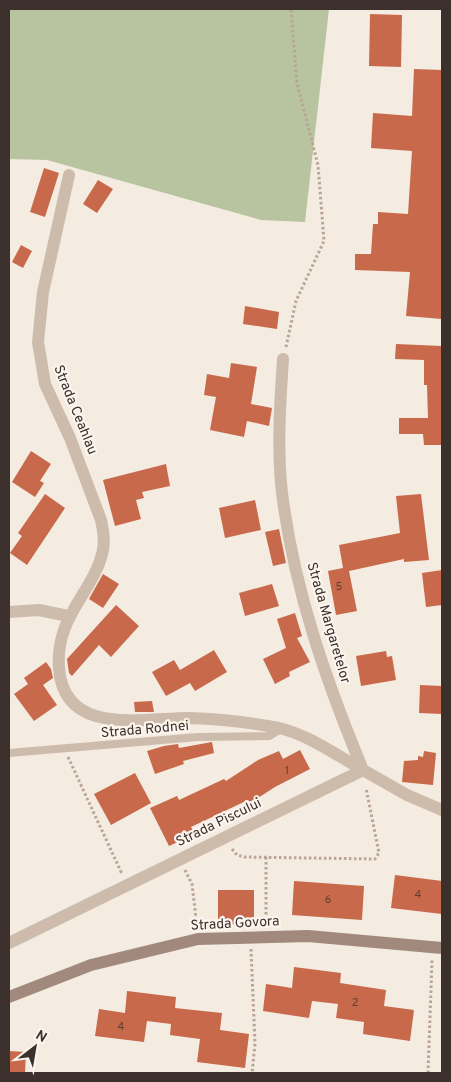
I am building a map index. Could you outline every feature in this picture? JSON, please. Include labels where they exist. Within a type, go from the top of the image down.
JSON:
[{"type":"main road","name":"Strada Govora","points":[[9,997],[91,965],[198,939],[251,936],[308,936],[437,948]]},
{"type":"street","name":"Strada Ceahlau","points":[[69,175],[43,292],[38,342],[45,384],[70,438],[101,520],[104,533],[103,550],[68,616],[60,647],[59,668],[63,690],[78,708],[103,719],[142,722],[179,718],[227,719],[280,728],[304,737],[363,770]]},
{"type":"street","name":"Strada Margaretelor","points":[[283,360],[279,417],[282,492],[297,580],[320,658],[363,770]]},
{"type":"street","points":[[9,612],[39,610],[68,616]]},
{"type":"street","points":[[363,770],[406,795],[442,810]]},
{"type":"street","name":"Strada Piscului","points":[[9,943],[226,835],[363,770]]},
{"type":"lane","name":"Strada Rodnei","points":[[9,754],[198,737],[269,736],[280,728]]},
{"type":"path","points":[[283,360],[296,301],[324,241],[318,164],[297,83],[291,9]]},
{"type":"path","points":[[65,750],[127,884]]},
{"type":"path","points":[[226,835],[233,851],[238,855],[375,859],[379,853],[363,770]]},
{"type":"path","points":[[266,857],[266,936]]},
{"type":"path","points":[[179,859],[192,884],[198,939]]},
{"type":"path","points":[[251,936],[255,1044],[252,1073]]},
{"type":"path","points":[[428,1073],[437,948]]},
{"type":"green space","points":[[9,9],[329,9],[305,222],[261,220],[47,160],[9,159]]},
{"type":"building","points":[[370,14],[402,15],[401,67],[369,66]]},
{"type":"building","points":[[414,69],[442,70],[442,319],[406,316],[410,272],[355,270],[355,254],[371,254],[373,224],[378,224],[378,212],[408,214],[412,151],[371,148],[373,113],[412,116]]},
{"type":"building","points":[[44,168],[59,173],[45,217],[30,212]]},
{"type":"building","points":[[98,180],[113,189],[97,213],[83,204]]},
{"type":"building","points":[[21,245],[32,251],[23,268],[12,262]]},
{"type":"building","points":[[245,306],[279,312],[277,329],[243,324]]},
{"type":"building","points":[[396,344],[442,346],[442,445],[424,445],[423,434],[399,434],[399,418],[428,418],[427,385],[424,385],[424,360],[395,359]]},
{"type":"building","points":[[231,363],[257,367],[251,404],[272,408],[269,426],[247,421],[244,437],[210,430],[216,397],[204,395],[207,374],[229,378]]},
{"type":"building","points":[[31,451],[51,464],[40,481],[44,483],[35,497],[12,482]]},
{"type":"building","points":[[166,464],[170,486],[142,492],[144,498],[136,500],[141,519],[115,526],[103,480]]},
{"type":"building","points":[[45,494],[65,508],[27,565],[10,553],[22,536],[18,533]]},
{"type":"building","points":[[421,494],[429,560],[404,562],[404,559],[349,571],[357,611],[336,615],[328,571],[343,568],[339,545],[400,533],[396,496]]},
{"type":"building","points":[[255,500],[261,530],[225,538],[219,508]]},
{"type":"building","points":[[279,529],[286,563],[273,566],[265,532]]},
{"type":"building","points":[[442,570],[442,605],[426,607],[422,573]]},
{"type":"building","points":[[103,574],[119,584],[103,608],[89,599]]},
{"type":"building","points":[[272,584],[279,606],[245,616],[239,593]]},
{"type":"building","points":[[116,605],[139,626],[111,657],[99,645],[72,676],[69,673],[67,659]]},
{"type":"building","points":[[295,613],[302,636],[297,638],[310,662],[289,672],[290,676],[275,684],[263,659],[286,648],[277,619]]},
{"type":"building","points":[[214,650],[227,672],[195,691],[190,683],[166,696],[152,672],[174,660],[180,670]]},
{"type":"building","points":[[386,651],[387,657],[392,656],[396,680],[361,686],[356,656]]},
{"type":"building","points":[[46,662],[51,669],[53,678],[43,685],[57,705],[34,721],[14,694],[28,684],[24,678]]},
{"type":"building","points":[[420,685],[442,686],[442,714],[419,713]]},
{"type":"building","points":[[152,701],[154,712],[135,712],[134,702]]},
{"type":"building","points":[[212,742],[214,753],[183,761],[184,764],[155,774],[147,751],[178,744],[179,748]]},
{"type":"building","points":[[300,750],[310,769],[275,787],[250,803],[248,800],[191,827],[195,834],[169,846],[150,808],[177,796],[179,800],[224,779],[226,781],[258,760],[279,751],[283,759]]},
{"type":"building","points":[[424,751],[436,753],[433,785],[402,782],[404,761],[418,760],[418,756],[423,757]]},
{"type":"building","points":[[135,773],[151,803],[111,825],[94,794]]},
{"type":"building","points":[[395,875],[442,881],[442,914],[391,908]]},
{"type":"building","points":[[294,881],[364,886],[362,920],[292,915]]},
{"type":"building","points":[[218,890],[254,890],[254,925],[218,924]]},
{"type":"building","points":[[294,967],[341,973],[340,983],[386,990],[384,1006],[414,1010],[410,1041],[363,1034],[364,1022],[336,1018],[338,1004],[312,1001],[309,1018],[263,1011],[266,984],[292,988]]},
{"type":"building","points":[[127,991],[176,997],[175,1008],[222,1013],[220,1030],[249,1034],[245,1068],[197,1062],[200,1039],[170,1035],[171,1024],[147,1021],[144,1042],[95,1036],[99,1009],[125,1013]]},
{"type":"building","points":[[9,1051],[26,1052],[25,1073],[9,1073]]}]
